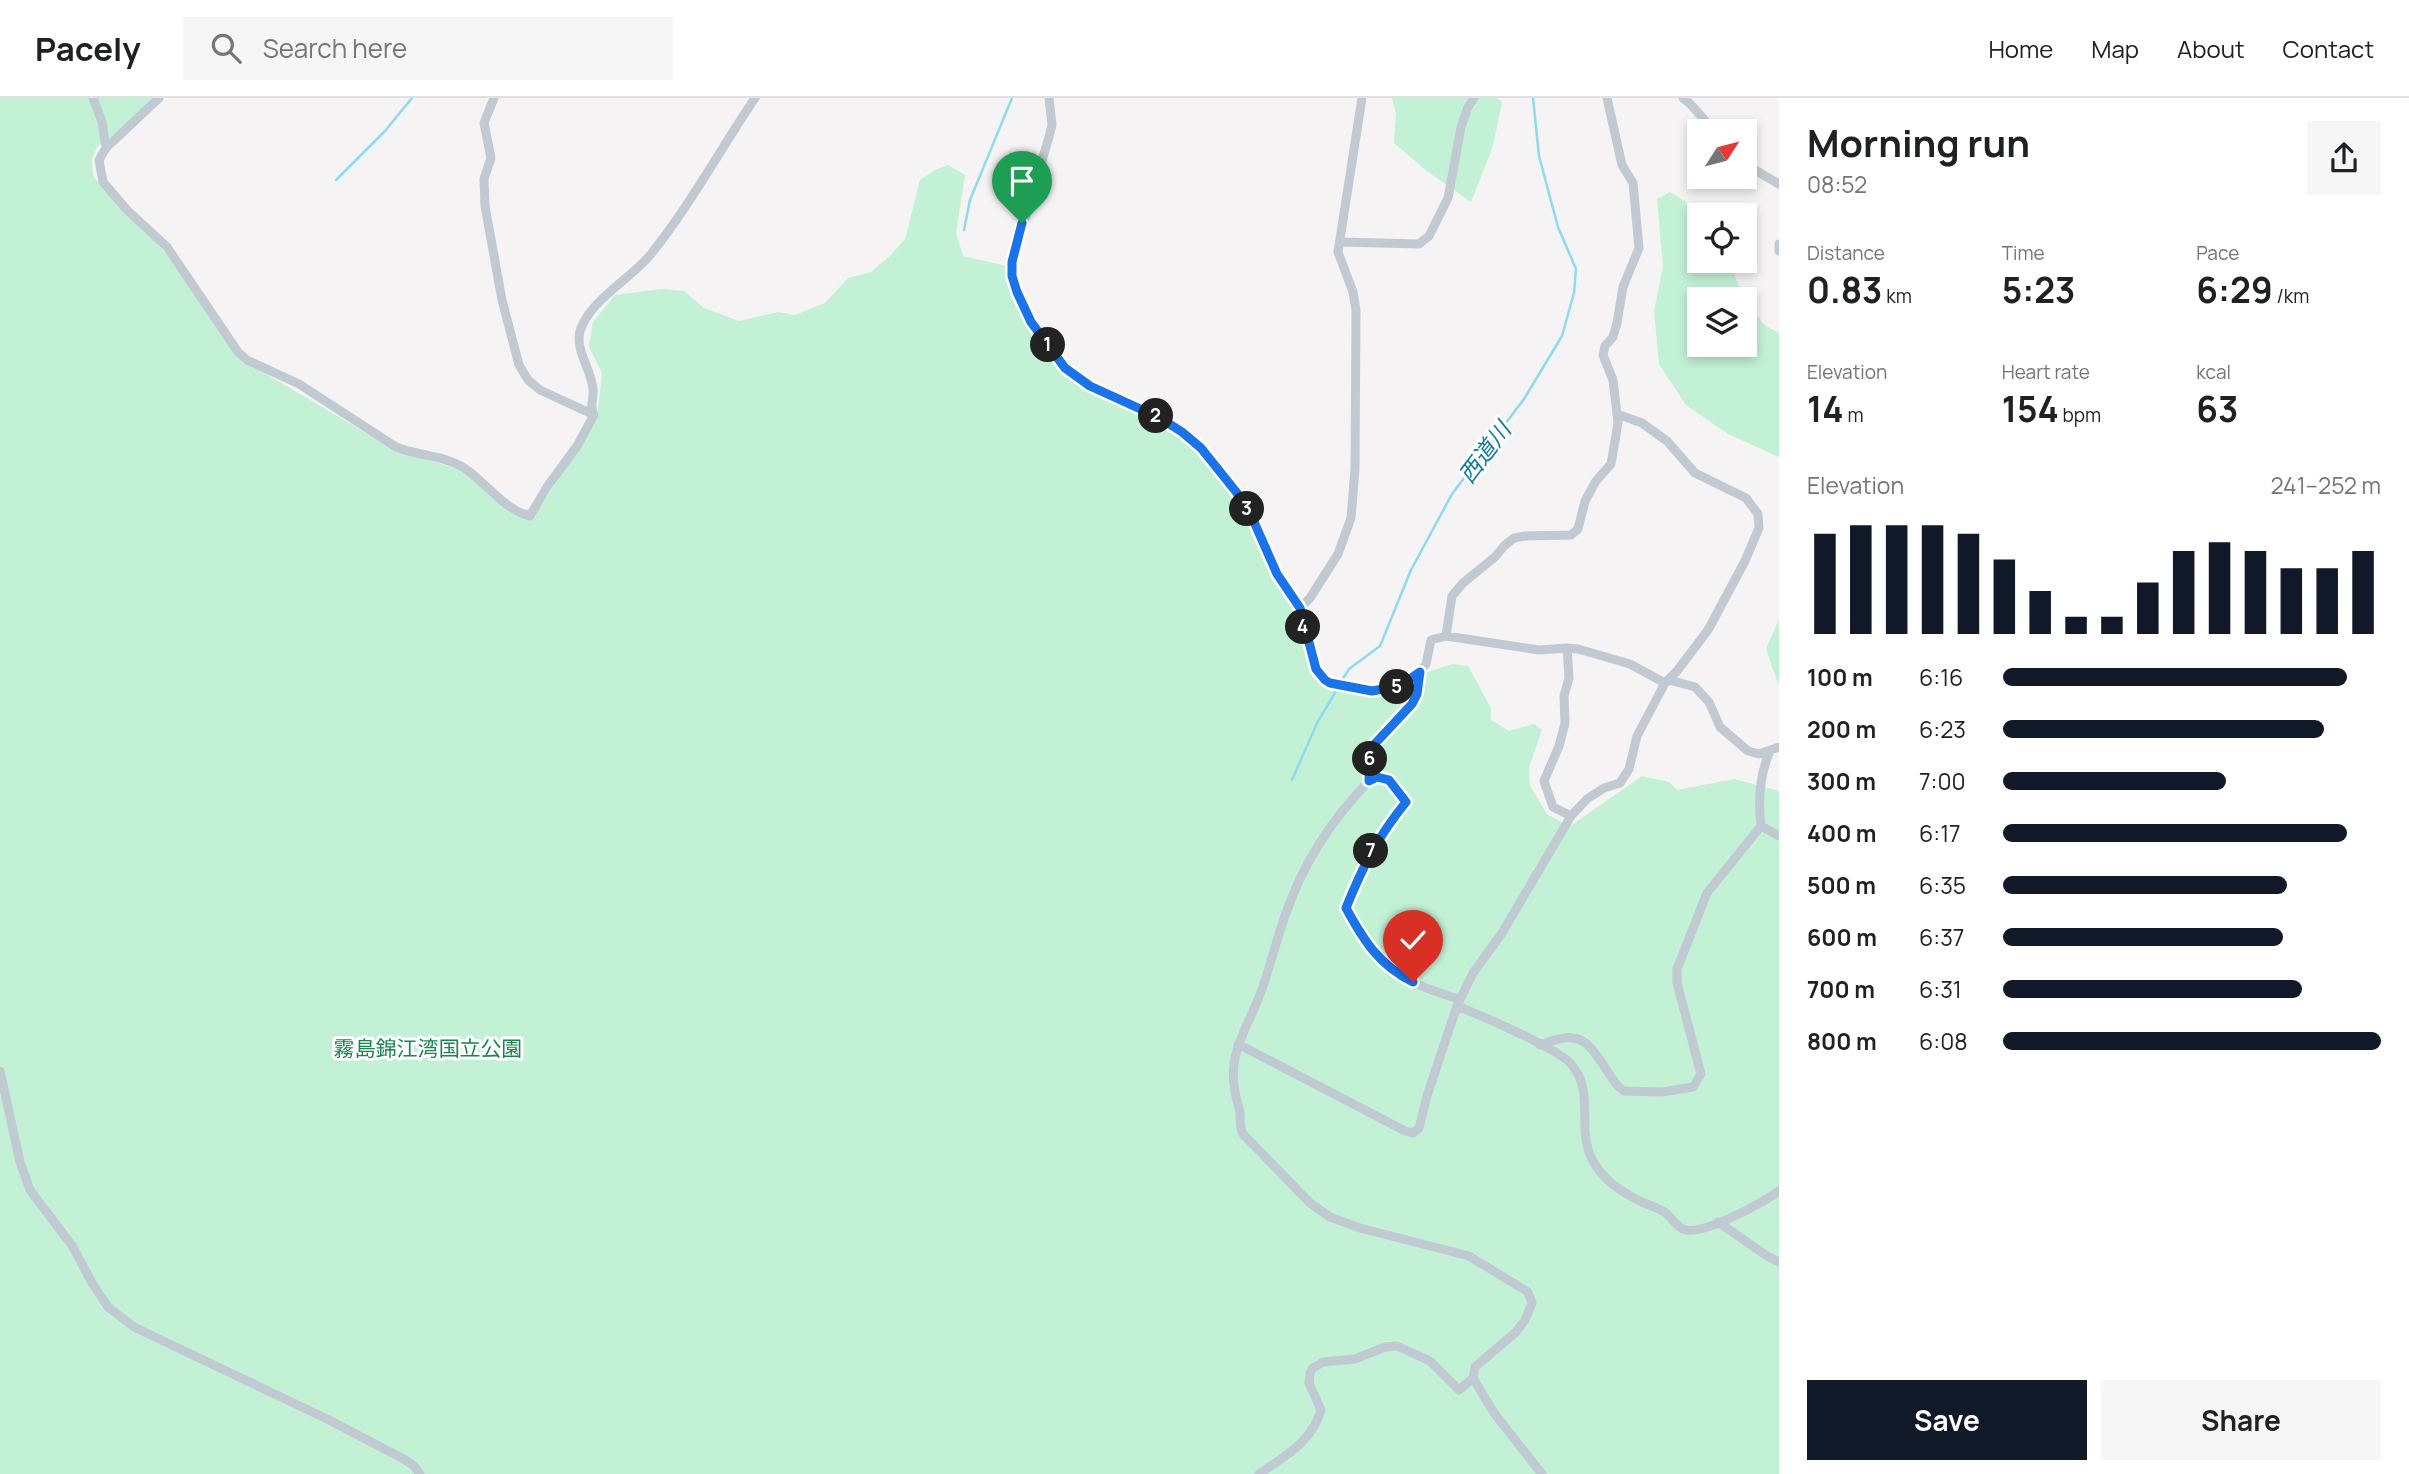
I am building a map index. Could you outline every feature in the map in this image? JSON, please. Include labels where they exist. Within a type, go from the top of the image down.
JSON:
[{"type":"street","points":[[93,98],[102,122],[106,148]]},
{"type":"street","points":[[159,98],[106,148],[99,160],[103,182],[127,210],[167,247],[238,352],[247,360],[299,384],[396,447],[466,469],[517,510],[530,516],[577,446],[594,415]]},
{"type":"street","points":[[494,98],[484,123],[491,158],[484,179],[485,206],[502,300],[519,365],[528,380],[540,390],[594,415]]},
{"type":"street","points":[[594,415],[590,408],[593,387],[580,346],[582,327],[596,307],[651,254],[755,98]]},
{"type":"street","points":[[1049,98],[1052,125],[1012,262],[1012,276],[1025,310],[1065,368],[1090,386],[1152,413],[1201,448],[1251,515],[1277,574],[1300,608],[1316,669],[1325,680],[1372,691],[1400,686],[1420,672],[1426,664],[1431,640],[1446,636],[1539,650],[1567,648],[1630,664],[1667,682],[1695,687],[1709,702],[1720,727],[1748,751],[1759,754],[1774,749]]},
{"type":"street","points":[[1300,608],[1310,598],[1338,554],[1351,518],[1355,469],[1356,310],[1353,292],[1338,253],[1362,98]]},
{"type":"street","points":[[1340,242],[1419,244],[1429,236],[1448,198],[1461,127],[1474,98]]},
{"type":"street","points":[[1446,636],[1452,596],[1463,583],[1514,538],[1571,535],[1578,529],[1585,501],[1596,481],[1611,464],[1618,423],[1613,380],[1604,355],[1605,346],[1613,337],[1623,287],[1640,248],[1633,183],[1622,165],[1607,98]]},
{"type":"street","points":[[1683,98],[1691,103],[1702,119]]},
{"type":"street","points":[[1757,171],[1779,184]]},
{"type":"street","points":[[1779,244],[1779,251]]},
{"type":"street","points":[[1238,1044],[1396,1127],[1413,1133],[1421,1126],[1427,1096],[1458,1003],[1474,973],[1502,933],[1571,816],[1587,799],[1604,788],[1620,783],[1629,769],[1637,736],[1667,682],[1708,630],[1745,561],[1760,521],[1746,498],[1695,473],[1667,441],[1642,423],[1617,414]]},
{"type":"street","points":[[1567,648],[1569,678],[1564,696],[1566,723],[1545,781],[1553,807],[1571,816]]},
{"type":"street","points":[[1369,781],[1370,749],[1412,704],[1417,694],[1420,672]]},
{"type":"street","points":[[1540,1045],[1559,1037],[1572,1036],[1582,1040],[1599,1059],[1618,1088],[1624,1091],[1662,1092],[1693,1087],[1701,1074],[1677,983],[1677,969],[1707,893],[1761,826],[1759,813],[1763,769],[1774,749]]},
{"type":"street","points":[[1259,1474],[1300,1445],[1313,1429],[1321,1410],[1309,1379],[1311,1370],[1318,1364],[1349,1361],[1385,1347],[1397,1346],[1430,1361],[1459,1390],[1473,1378],[1475,1367],[1516,1332],[1531,1310],[1528,1292],[1469,1256],[1360,1228],[1330,1217],[1310,1203],[1241,1132],[1240,1109],[1235,1101],[1232,1077],[1238,1044],[1261,993],[1286,912],[1318,844],[1346,805],[1369,781],[1377,777],[1389,780],[1406,802],[1380,835],[1366,860],[1346,908],[1357,930],[1379,960],[1394,972],[1540,1045],[1570,1063],[1581,1079],[1585,1096],[1586,1140],[1591,1157],[1609,1182],[1623,1194],[1662,1211],[1686,1230],[1718,1222],[1760,1205],[1779,1191]]},
{"type":"street","points":[[1761,826],[1779,836]]},
{"type":"street","points":[[0,1071],[20,1162],[30,1190],[73,1247],[108,1307],[134,1328],[325,1418],[404,1459],[420,1474]]},
{"type":"street","points":[[1718,1222],[1779,1262]]},
{"type":"street","points":[[1473,1378],[1494,1413],[1542,1474]]},
{"type":"green space","name":"霧島錦江湾国立公園","points":[[0,98],[155,98],[122,130],[97,147],[92,160],[93,176],[123,212],[155,241],[170,259],[236,356],[393,449],[467,472],[513,510],[534,509],[537,512],[597,420],[602,373],[589,347],[593,322],[615,295],[662,289],[684,291],[704,308],[739,321],[778,312],[795,315],[825,303],[848,278],[871,272],[891,255],[905,239],[920,180],[948,165],[965,175],[956,233],[963,256],[1007,266],[1007,281],[1013,285],[1028,323],[1059,367],[1096,393],[1153,417],[1191,442],[1247,516],[1299,620],[1309,667],[1323,681],[1350,691],[1378,694],[1452,664],[1468,666],[1491,708],[1491,720],[1509,731],[1534,724],[1542,730],[1529,767],[1530,786],[1547,814],[1569,827],[1642,776],[1669,782],[1677,790],[1734,779],[1779,791],[1779,1474],[0,1474]]},
{"type":"green space","points":[[1392,98],[1497,98],[1502,102],[1493,146],[1471,202],[1428,172],[1394,143],[1396,113]]},
{"type":"green space","points":[[1670,192],[1688,203],[1687,273],[1734,273],[1739,287],[1687,287],[1687,357],[1757,357],[1757,315],[1763,324],[1779,333],[1779,457],[1728,434],[1686,405],[1659,364],[1654,311],[1663,267],[1657,199]]},
{"type":"green space","points":[[1779,619],[1779,686],[1766,649]]},
{"type":"waterway","points":[[336,180],[385,131],[412,98]]},
{"type":"waterway","points":[[964,230],[970,200],[1012,98]]},
{"type":"waterway","name":"西道川","points":[[1342,680],[1349,669],[1380,646],[1411,570],[1452,494],[1524,399],[1562,336],[1574,293],[1576,269],[1558,227],[1539,156],[1533,98]]},
{"type":"waterway","name":"西道川","points":[[1292,780],[1317,723],[1339,686]]},
{"type":"route","points":[[1022,223],[1012,262],[1012,276],[1031,322],[1065,368],[1090,386],[1160,418],[1191,438],[1201,448],[1251,515],[1277,574],[1300,608],[1303,627],[1320,675],[1330,683],[1372,691],[1400,686],[1420,672],[1417,694],[1412,704],[1370,749],[1369,781],[1377,777],[1389,780],[1406,802],[1380,835],[1366,860],[1346,908],[1357,930],[1379,960],[1413,982]]}]
